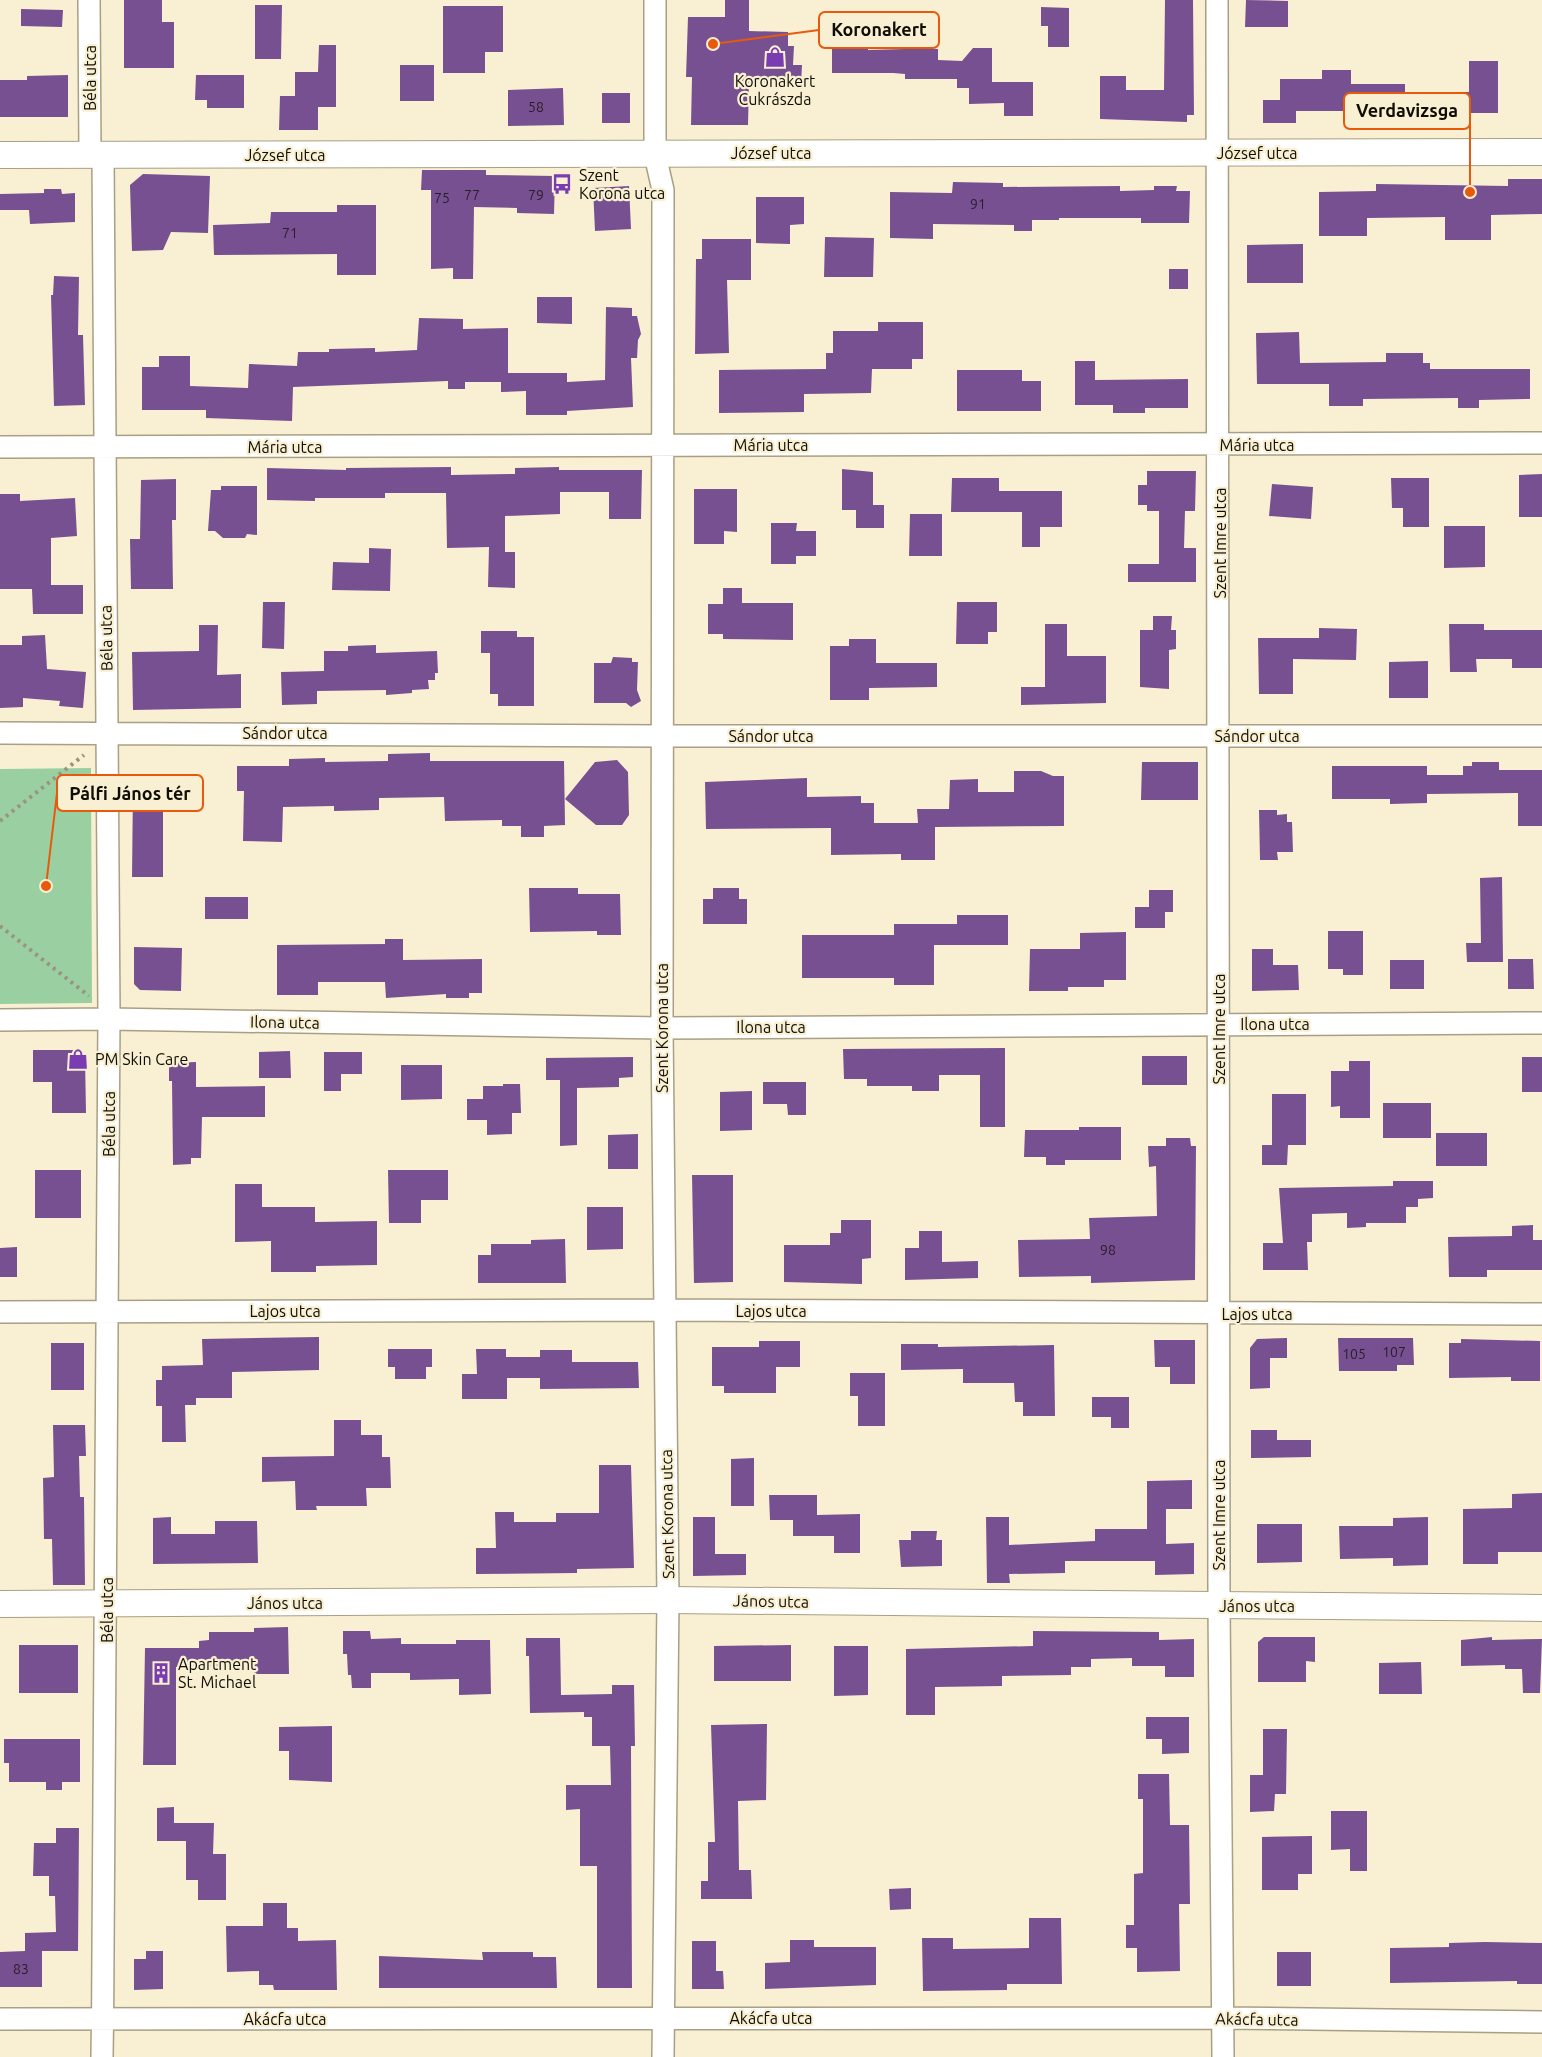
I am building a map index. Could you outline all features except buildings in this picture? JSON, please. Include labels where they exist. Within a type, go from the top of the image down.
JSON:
[{"type":"street","name":"Béla utca","points":[[89,0],[97,155],[108,732],[108,1604],[102,2057]]},
{"type":"street","name":"Szent Korona utca","points":[[655,0],[655,155],[663,190],[662,1028],[668,1600],[663,2057]]},
{"type":"street","name":"Szent Imre utca","points":[[1218,0],[1219,1606],[1223,2057]]},
{"type":"street","name":"József utca","points":[[0,155],[1542,152]]},
{"type":"street","name":"Mária utca","points":[[0,447],[1220,446],[1542,443]]},
{"type":"street","name":"Sándor utca","points":[[0,733],[1542,736]]},
{"type":"street","name":"Ilona utca","points":[[0,1020],[109,1019],[662,1028],[1542,1023]]},
{"type":"street","name":"Lajos utca","points":[[0,1312],[664,1310],[1542,1314]]},
{"type":"street","name":"János utca","points":[[0,1604],[668,1600],[1542,1608]]},
{"type":"street","name":"Akácfa utca","points":[[0,2019],[1223,2019],[1542,2022]]},
{"type":"path","points":[[0,821],[87,753],[108,732]]},
{"type":"path","points":[[0,926],[86,993],[109,1019]]},
{"type":"green space","points":[[91,768],[92,1003],[0,1004],[0,769]]},
{"type":"place","name":"Koronakert","points":[[713,44]]},
{"type":"place","name":"Koronakert Cukrászda","points":[[775,57]]},
{"type":"place","name":"Szent Korona utca","points":[[562,184]]},
{"type":"place","name":"Verdavizsga","points":[[1470,192]]},
{"type":"place","name":"Pálfi János tér","points":[[46,886]]},
{"type":"place","name":"PM Skin Care","points":[[78,1059]]},
{"type":"place","name":"Apartment St. Michael","points":[[161,1673]]}]
